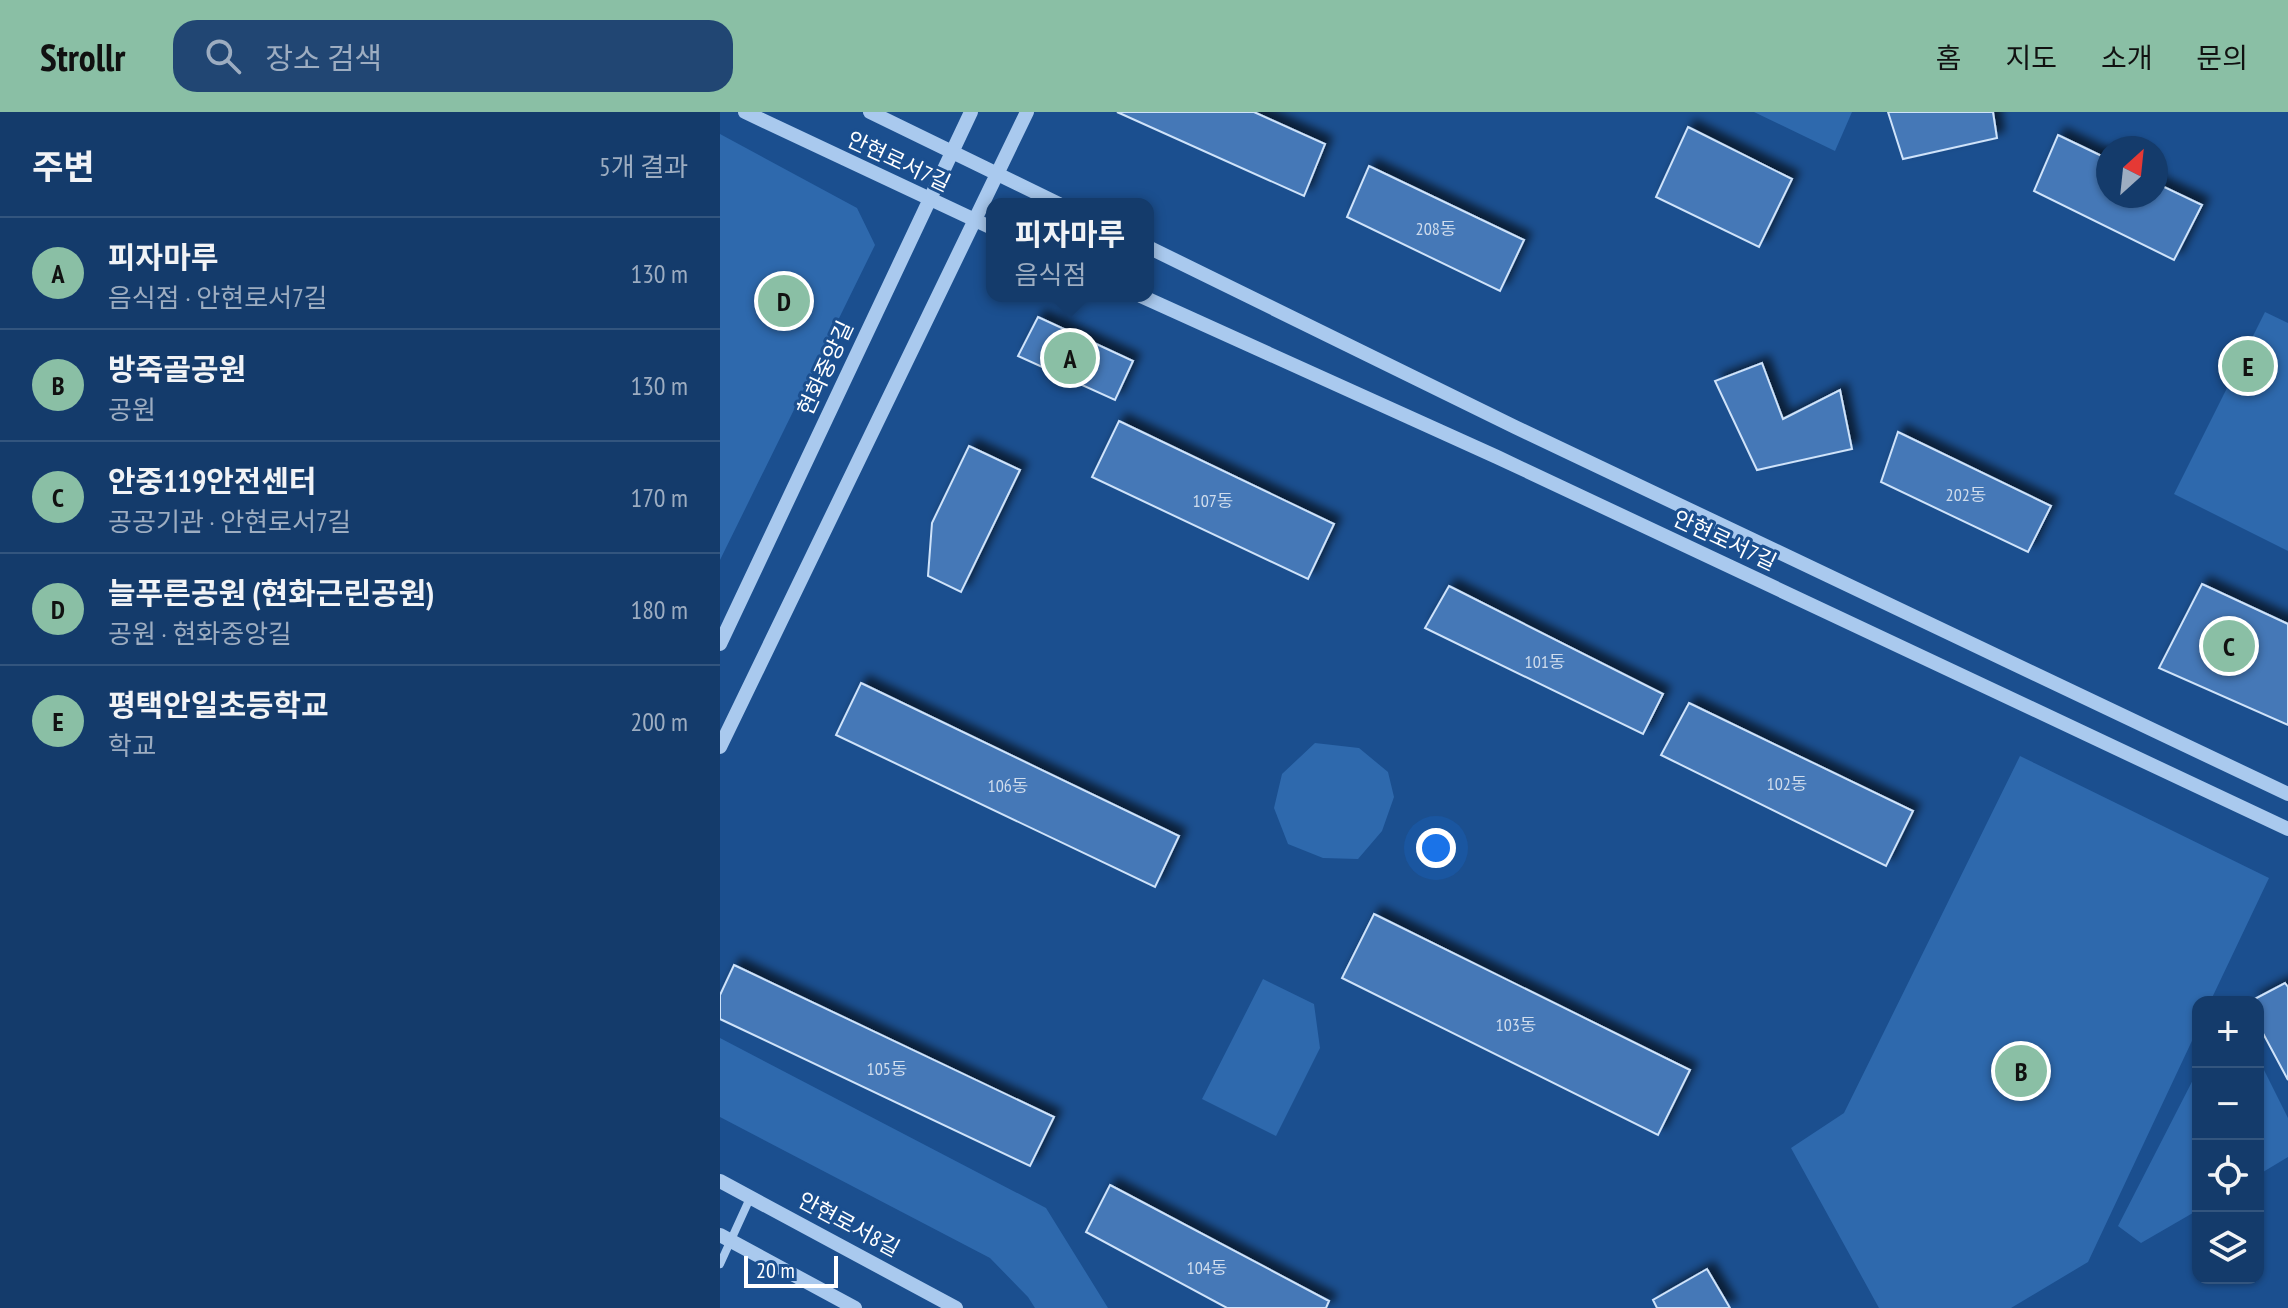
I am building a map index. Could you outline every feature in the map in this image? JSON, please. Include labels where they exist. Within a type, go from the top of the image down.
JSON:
[{"type":"street","name":"안현로서7길","points":[[745,112],[986,225]]},
{"type":"street","name":"안현로서7길","points":[[870,112],[1046,198]]},
{"type":"street","name":"현화중앙길","points":[[720,644],[971,112]]},
{"type":"street","points":[[987,198],[1027,112]]},
{"type":"street","points":[[720,747],[986,200]]},
{"type":"street","name":"안현로서7길","points":[[1154,250],[1515,427],[2288,794]]},
{"type":"street","name":"안현로서7길","points":[[1154,302],[1497,457],[2288,829]]},
{"type":"street","name":"안현로서8길","points":[[720,1181],[956,1308]]},
{"type":"street","points":[[720,1264],[726,1238],[751,1196]]},
{"type":"street","points":[[726,1238],[855,1308]]},
{"type":"shaded area","points":[[1754,112],[1852,112],[1835,151]]},
{"type":"shaded area","points":[[720,134],[857,208],[875,245],[720,560]]},
{"type":"shaded area","points":[[2265,312],[2288,323],[2288,551],[2174,494]]},
{"type":"shaded area","points":[[1315,743],[1359,748],[1388,772],[1394,797],[1382,831],[1358,859],[1323,858],[1288,844],[1274,808],[1282,774]]},
{"type":"shaded area","points":[[2020,756],[2269,878],[2213,996],[2192,996],[2192,1041],[2088,1262],[2011,1308],[1879,1308],[1791,1148],[1844,1113]]},
{"type":"shaded area","points":[[1263,979],[1314,1004],[1320,1048],[1276,1136],[1202,1099]]},
{"type":"shaded area","points":[[720,1038],[1046,1208],[1108,1308],[1035,1308],[990,1258],[720,1117]]},
{"type":"shaded area","points":[[2264,1070],[2288,1118],[2288,1157],[2264,1171]]},
{"type":"shaded area","points":[[2192,1082],[2192,1213],[2141,1243],[2118,1226]]},
{"type":"building","points":[[1117,112],[1254,112],[1325,144],[1304,196]]},
{"type":"building","points":[[1888,112],[1993,112],[1997,138],[1903,159]]},
{"type":"building","points":[[1688,127],[1792,179],[1759,247],[1656,197]]},
{"type":"building","points":[[2058,135],[2096,153],[2096,208],[2168,208],[2168,189],[2202,205],[2174,260],[2034,191]]},
{"type":"building","points":[[1369,166],[1524,240],[1500,291],[1347,217]]},
{"type":"building","points":[[1038,317],[1133,361],[1115,400],[1018,356]]},
{"type":"building","points":[[1762,363],[1783,419],[1840,390],[1852,449],[1757,470],[1715,381]]},
{"type":"building","points":[[1119,421],[1334,524],[1308,579],[1092,477]]},
{"type":"building","points":[[1898,432],[2051,506],[2028,552],[1881,482]]},
{"type":"building","points":[[969,446],[1020,470],[961,592],[928,576],[932,523]]},
{"type":"building","points":[[2202,584],[2288,624],[2288,725],[2159,668]]},
{"type":"building","points":[[1449,586],[1663,694],[1643,734],[1425,628]]},
{"type":"building","points":[[861,683],[1179,836],[1155,887],[836,735]]},
{"type":"building","points":[[1689,703],[1913,811],[1886,866],[1661,755]]},
{"type":"building","points":[[1374,914],[1690,1070],[1658,1135],[1342,978]]},
{"type":"building","points":[[734,965],[1054,1117],[1030,1166],[720,1019],[720,995]]},
{"type":"building","points":[[2285,983],[2288,987],[2288,1080],[2264,1035],[2264,996],[2260,996]]},
{"type":"building","points":[[1110,1185],[1329,1301],[1326,1308],[1227,1308],[1086,1232]]},
{"type":"building","points":[[1707,1269],[1730,1308],[1657,1308],[1653,1300]]},
{"type":"place","name":"늘푸른공원 (현화근린공원)","points":[[784,301]]},
{"type":"place","name":"피자마루","points":[[1070,358]]},
{"type":"place","name":"평택안일초등학교","points":[[2248,366]]},
{"type":"place","name":"안중119안전센터","points":[[2229,646]]},
{"type":"place","name":"방죽골공원","points":[[2021,1071]]}]
